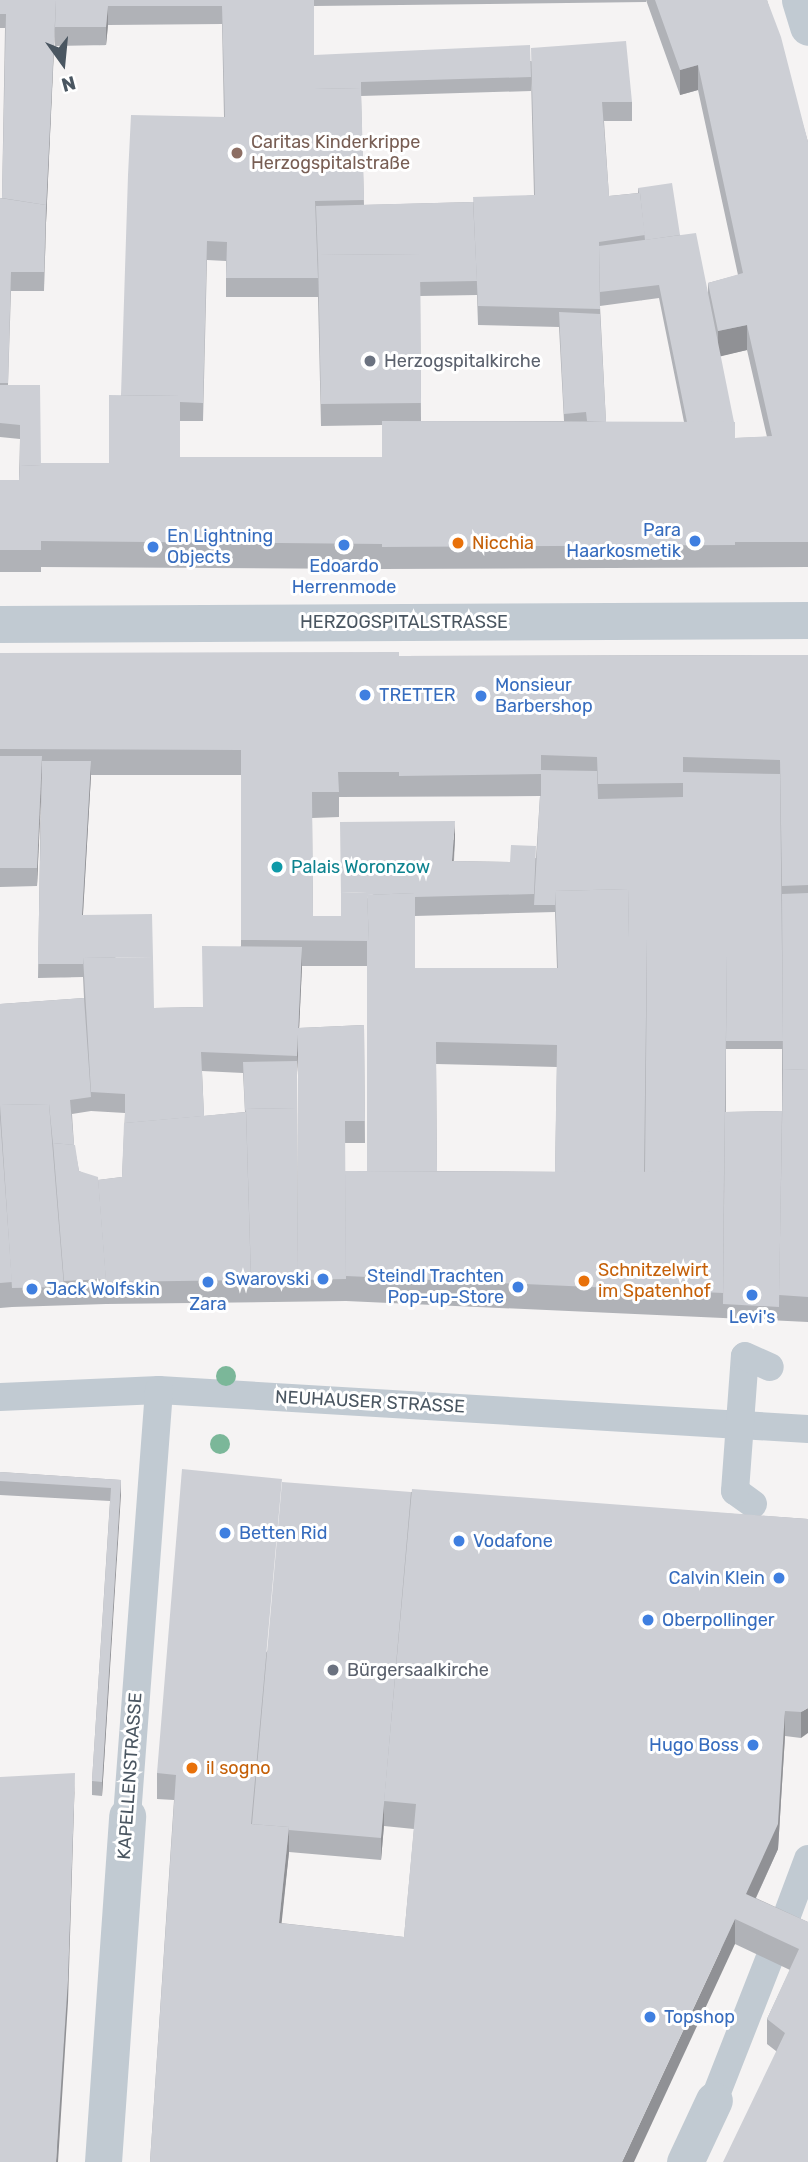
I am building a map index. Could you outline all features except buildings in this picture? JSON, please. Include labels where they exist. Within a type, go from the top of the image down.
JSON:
[{"type":"street","points":[[800,0],[808,27]]},
{"type":"street","name":"HERZOGSPITALSTRASSE","points":[[0,624],[808,620]]},
{"type":"street","points":[[747,1493],[740,1424],[762,1357]]},
{"type":"street","name":"NEUHAUSER STRASSE","points":[[0,1397],[159,1390],[808,1429]]},
{"type":"street","name":"KAPELLENSTRASSE","points":[[103,2162],[159,1390]]},
{"type":"street","points":[[780,1934],[808,1859]]},
{"type":"street","points":[[685,2162],[714,2100],[769,1960]]},
{"type":"place","name":"Caritas Kinderkrippe Herzogspitalstraße","points":[[237,153]]},
{"type":"place","name":"Herzogspitalkirche","points":[[370,361]]},
{"type":"place","name":"Para Haarkosmetik","points":[[695,541]]},
{"type":"place","name":"Nicchia","points":[[458,543]]},
{"type":"place","name":"Edoardo Herrenmode","points":[[344,545]]},
{"type":"place","name":"En Lightning Objects","points":[[153,547]]},
{"type":"place","name":"TRETTER","points":[[365,695]]},
{"type":"place","name":"Monsieur Barbershop","points":[[481,696]]},
{"type":"place","name":"Palais Woronzow","points":[[277,867]]},
{"type":"place","name":"Swarovski","points":[[323,1279]]},
{"type":"place","name":"Schnitzelwirt im Spatenhof","points":[[584,1281]]},
{"type":"place","name":"Zara","points":[[208,1282]]},
{"type":"place","name":"Steindl Trachten Pop-up-Store","points":[[518,1287]]},
{"type":"place","name":"Jack Wolfskin","points":[[32,1289]]},
{"type":"place","name":"Levi's","points":[[752,1295]]},
{"type":"place","name":"Betten Rid","points":[[225,1533]]},
{"type":"place","name":"Vodafone","points":[[459,1541]]},
{"type":"place","name":"Calvin Klein","points":[[779,1578]]},
{"type":"place","name":"Oberpollinger","points":[[648,1620]]},
{"type":"place","name":"Bürgersaalkirche","points":[[333,1670]]},
{"type":"place","name":"Hugo Boss","points":[[753,1745]]},
{"type":"place","name":"il sogno","points":[[192,1768]]},
{"type":"place","name":"Topshop","points":[[650,2017]]}]
